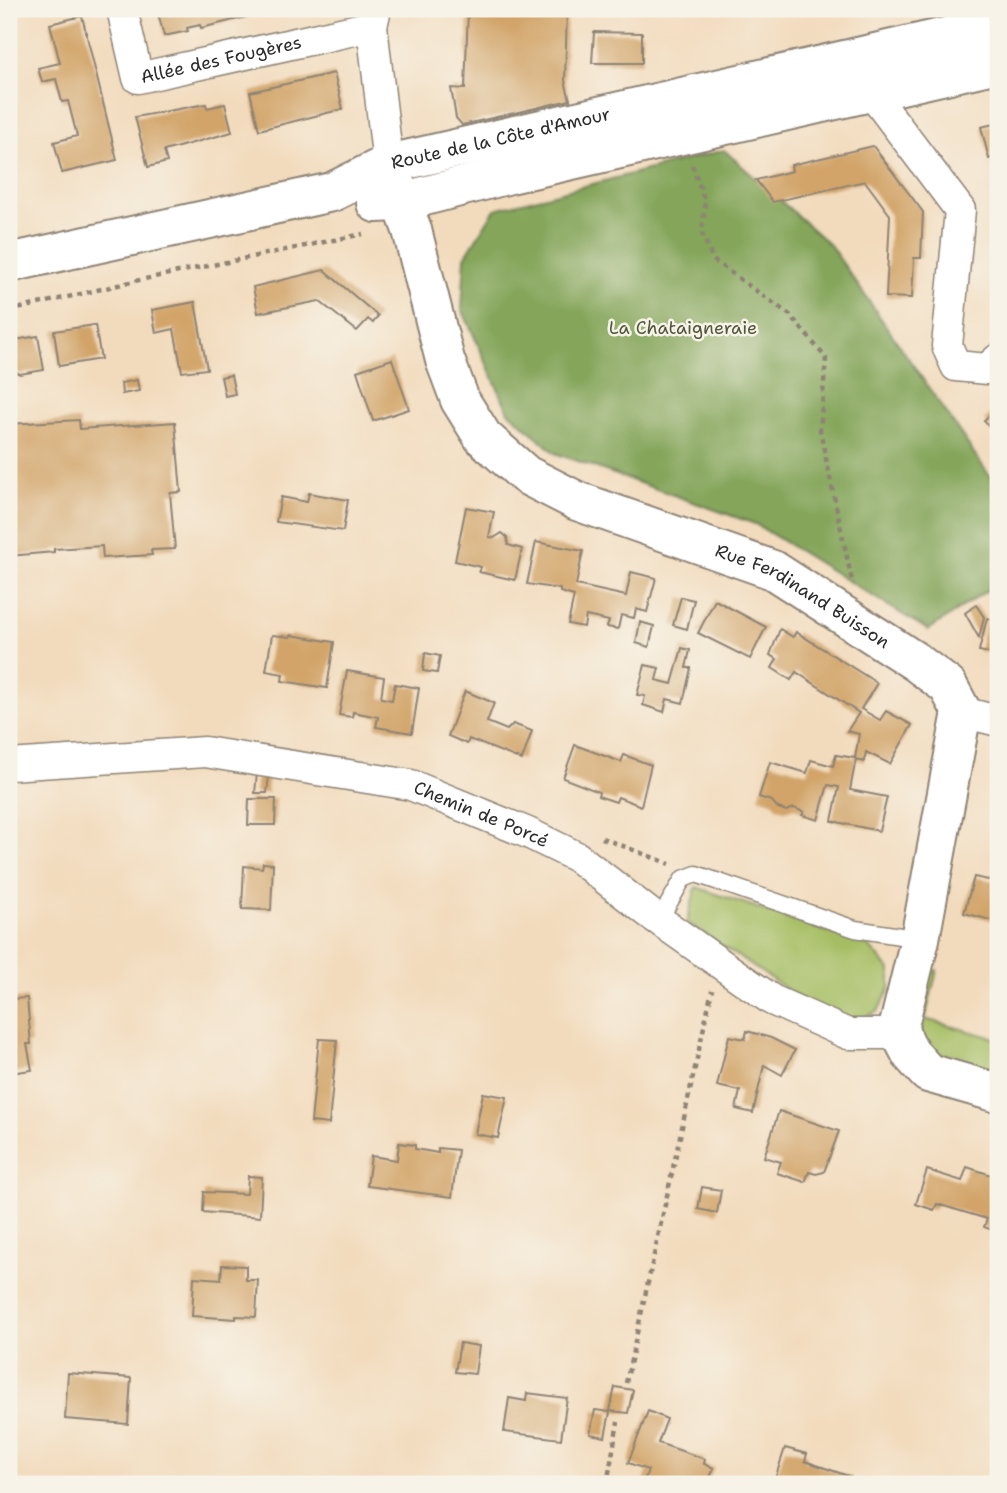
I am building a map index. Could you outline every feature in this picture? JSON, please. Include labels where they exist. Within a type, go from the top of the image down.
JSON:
[{"type":"main road","name":"Route de la Côte d'Amour","points":[[9,263],[332,192],[387,164],[998,25]]},
{"type":"main road","name":"Route de la Côte d'Amour","points":[[9,276],[212,232],[319,205],[401,202],[510,174],[998,63]]},
{"type":"main road","name":"Rue Ferdinand Buisson","points":[[387,164],[412,230],[445,360],[460,400],[483,437],[526,475],[577,501],[774,570],[916,662],[948,686],[980,717],[898,1029]]},
{"type":"main road","points":[[898,1029],[911,1054],[928,1073],[998,1093]]},
{"type":"street","name":"Allée des Fougères","points":[[122,9],[138,78],[374,18]]},
{"type":"street","points":[[374,18],[387,164]]},
{"type":"street","points":[[871,92],[960,210],[947,346],[956,366],[987,369],[998,359]]},
{"type":"street","name":"Chemin de Porcé","points":[[9,765],[205,752],[411,785],[528,833],[577,858],[772,1000],[848,1034],[885,1034],[898,1029]]},
{"type":"lane","points":[[659,920],[683,879],[696,874],[855,929],[920,939]]},
{"type":"path","points":[[679,136],[690,155],[692,169],[705,201],[702,233],[713,260],[790,315],[826,358],[820,430],[853,584],[838,612]]},
{"type":"path","points":[[626,1383],[718,962]]},
{"type":"path","points":[[607,1484],[618,1422]]},
{"type":"green space","name":"La Chataigneraie","points":[[724,150],[830,245],[998,488],[998,583],[928,630],[755,524],[555,453],[508,411],[462,309],[465,257],[495,209]]},
{"type":"green space","points":[[696,887],[869,946],[890,970],[890,989],[878,1011],[860,1020],[830,1017],[687,922]]},
{"type":"green space","points":[[937,970],[925,1019],[998,1039],[998,1072],[948,1059],[928,1045],[921,1034],[918,1020],[920,1002],[929,972]]},
{"type":"building","points":[[157,9],[275,10],[201,28],[200,25],[187,28],[188,31],[164,36]]},
{"type":"building","points":[[468,9],[567,9],[565,81],[570,100],[462,125],[456,118],[451,88],[465,89]]},
{"type":"building","points":[[82,16],[117,160],[62,173],[54,142],[77,136],[68,101],[62,102],[56,79],[42,82],[38,68],[60,63],[50,24]]},
{"type":"building","points":[[594,32],[642,33],[642,63],[592,63]]},
{"type":"building","points":[[334,73],[343,109],[259,130],[250,92]]},
{"type":"building","points":[[206,104],[207,108],[225,104],[232,132],[164,151],[167,162],[148,167],[135,117]]},
{"type":"building","points":[[998,123],[998,156],[989,159],[981,127]]},
{"type":"building","points":[[873,146],[923,212],[921,258],[914,258],[912,298],[886,297],[890,215],[865,181],[773,202],[756,180],[792,171],[791,165]]},
{"type":"building","points":[[324,270],[378,316],[373,323],[368,319],[357,331],[319,301],[258,313],[253,287]]},
{"type":"building","points":[[195,302],[207,369],[182,372],[174,329],[156,333],[152,310]]},
{"type":"building","points":[[95,325],[101,359],[59,366],[54,331]]},
{"type":"building","points":[[38,336],[44,370],[20,374],[10,370],[9,341]]},
{"type":"building","points":[[392,359],[409,409],[373,421],[357,371]]},
{"type":"building","points":[[231,375],[235,394],[225,396],[221,377]]},
{"type":"building","points":[[137,380],[139,391],[122,394],[121,383]]},
{"type":"building","points":[[998,408],[998,437],[984,420]]},
{"type":"building","points":[[79,420],[80,429],[175,422],[181,492],[170,493],[175,549],[151,550],[152,555],[103,558],[102,546],[54,549],[54,552],[9,556],[9,424]]},
{"type":"building","points":[[309,493],[348,500],[343,531],[276,522],[281,497],[307,502]]},
{"type":"building","points":[[466,507],[494,512],[489,537],[494,538],[502,533],[507,537],[508,545],[522,549],[515,580],[479,572],[481,567],[455,561]]},
{"type":"building","points":[[536,542],[583,551],[576,585],[626,596],[631,572],[656,578],[647,612],[636,609],[634,618],[621,615],[618,629],[607,627],[609,621],[586,616],[584,627],[568,624],[574,596],[560,592],[560,589],[527,584]]},
{"type":"building","points":[[681,597],[694,600],[687,629],[673,625]]},
{"type":"building","points":[[715,600],[766,627],[750,659],[698,633]]},
{"type":"building","points":[[976,605],[984,617],[979,638],[965,613]]},
{"type":"building","points":[[987,618],[998,621],[998,655],[979,651]]},
{"type":"building","points":[[640,622],[654,626],[649,647],[636,643]]},
{"type":"building","points":[[780,629],[793,637],[796,632],[877,683],[861,709],[880,720],[886,711],[912,725],[890,764],[866,752],[864,762],[856,759],[850,790],[887,797],[879,831],[832,821],[839,787],[828,785],[818,820],[802,815],[804,812],[794,808],[786,811],[778,808],[772,801],[759,797],[770,762],[807,773],[811,760],[833,766],[836,755],[855,758],[859,734],[847,731],[859,713],[796,672],[791,680],[772,668],[777,659],[770,655]]},
{"type":"building","points":[[272,635],[291,635],[334,642],[327,688],[282,681],[283,674],[266,671]]},
{"type":"building","points":[[682,648],[690,650],[686,668],[691,668],[683,703],[667,699],[664,712],[643,705],[645,696],[637,695],[645,665],[659,668],[656,680],[672,684]]},
{"type":"building","points":[[425,653],[440,656],[437,673],[423,671]]},
{"type":"building","points":[[347,671],[384,677],[381,698],[392,700],[395,684],[419,688],[412,733],[376,727],[378,717],[353,712],[352,717],[339,715]]},
{"type":"building","points":[[465,691],[494,703],[487,722],[507,730],[513,724],[532,731],[522,760],[469,739],[467,744],[448,736]]},
{"type":"building","points":[[575,745],[621,762],[624,755],[651,765],[641,806],[618,797],[616,802],[598,796],[599,792],[563,778]]},
{"type":"building","points":[[257,773],[269,775],[267,793],[255,793]]},
{"type":"building","points":[[249,799],[276,799],[275,825],[248,825]]},
{"type":"building","points":[[263,863],[273,864],[271,910],[242,909],[244,866],[262,868]]},
{"type":"building","points":[[974,877],[998,882],[998,922],[964,913]]},
{"type":"building","points":[[27,998],[31,1044],[27,1044],[32,1070],[9,1073],[9,999]]},
{"type":"building","points":[[747,1031],[771,1038],[795,1050],[782,1075],[764,1065],[753,1113],[736,1109],[740,1091],[717,1086],[729,1036],[745,1039]]},
{"type":"building","points":[[319,1039],[337,1040],[329,1124],[311,1122]]},
{"type":"building","points":[[483,1093],[507,1097],[498,1138],[475,1134]]},
{"type":"building","points":[[779,1111],[839,1131],[824,1172],[809,1172],[805,1182],[777,1173],[781,1162],[764,1157]]},
{"type":"building","points":[[399,1143],[438,1153],[438,1148],[458,1150],[452,1197],[367,1186],[371,1156],[397,1160]]},
{"type":"building","points":[[998,1153],[998,1232],[984,1227],[987,1219],[937,1204],[934,1210],[916,1204],[927,1170],[962,1181],[967,1167],[991,1175]]},
{"type":"building","points":[[248,1176],[262,1177],[260,1217],[203,1212],[204,1192],[247,1194]]},
{"type":"building","points":[[702,1187],[721,1190],[717,1213],[698,1209]]},
{"type":"building","points":[[222,1265],[246,1266],[246,1280],[258,1280],[256,1317],[236,1316],[236,1319],[192,1316],[194,1277],[221,1279]]},
{"type":"building","points":[[460,1343],[479,1346],[475,1374],[455,1372]]},
{"type":"building","points":[[68,1373],[131,1378],[128,1424],[65,1419]]},
{"type":"building","points":[[615,1387],[633,1390],[628,1413],[610,1411]]},
{"type":"building","points":[[527,1393],[567,1398],[561,1439],[504,1432],[509,1398],[526,1401]]},
{"type":"building","points":[[595,1410],[610,1412],[605,1437],[590,1434]]},
{"type":"building","points":[[648,1411],[667,1419],[658,1443],[705,1459],[704,1464],[714,1468],[707,1484],[643,1484],[648,1470],[628,1463]]},
{"type":"building","points":[[785,1448],[807,1454],[805,1461],[851,1477],[849,1484],[774,1482]]}]
